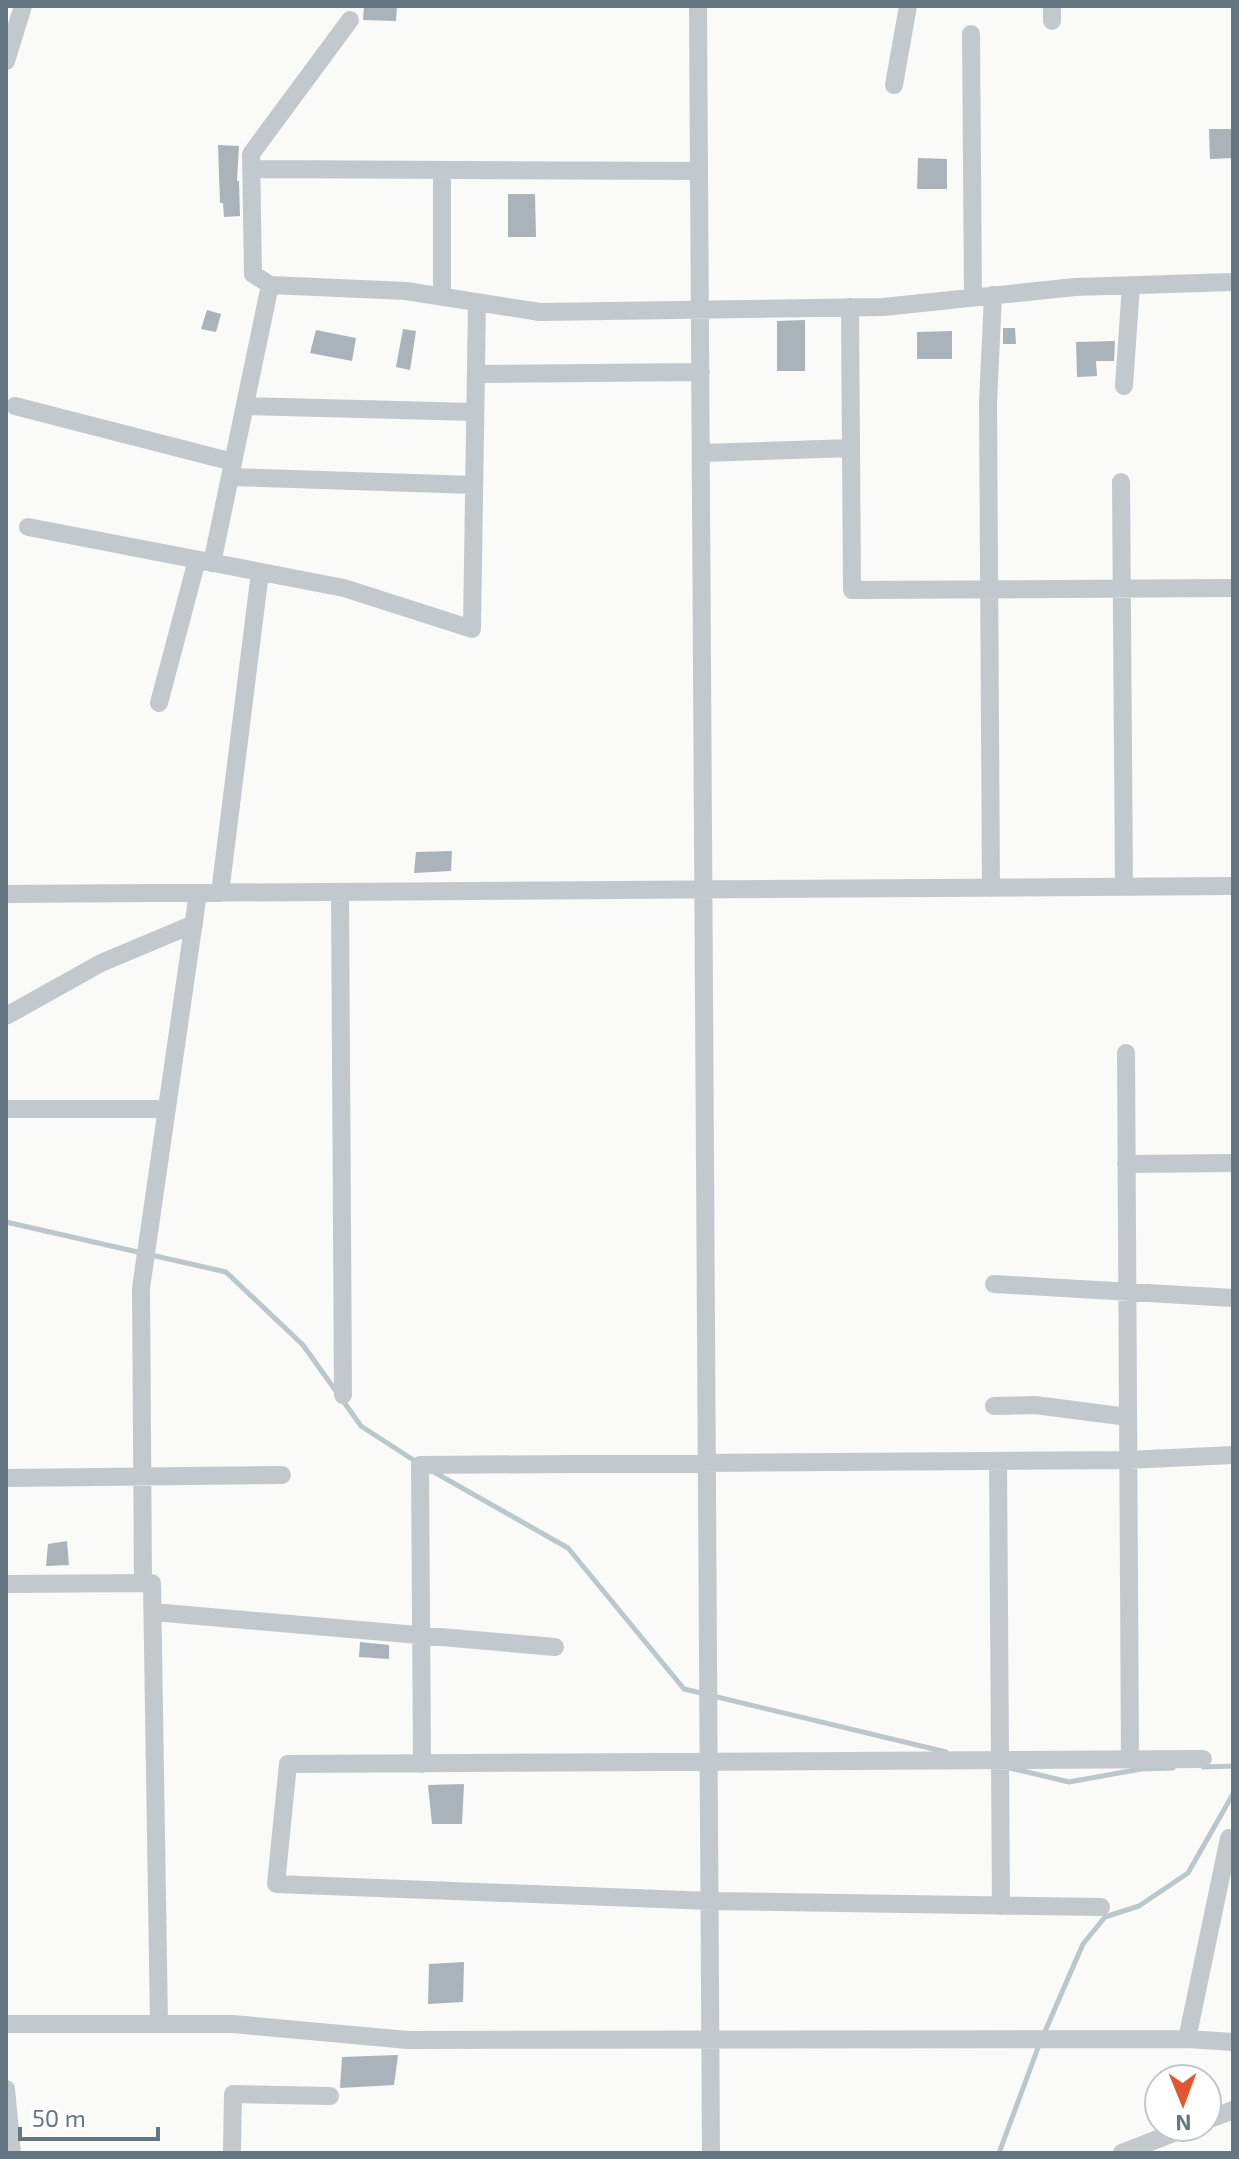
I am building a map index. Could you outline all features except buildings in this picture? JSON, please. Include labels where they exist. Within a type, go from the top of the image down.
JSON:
[{"type":"street","points":[[6,61],[23,6]]},
{"type":"street","points":[[698,6],[711,2153]]},
{"type":"street","points":[[894,85],[908,6]]},
{"type":"street","points":[[350,20],[251,154],[253,274],[270,285],[406,291],[540,312],[850,307],[1075,287],[1233,282]]},
{"type":"street","points":[[971,34],[973,297]]},
{"type":"street","points":[[251,169],[699,171]]},
{"type":"street","points":[[442,170],[442,297]]},
{"type":"street","points":[[159,703],[232,469],[270,285]]},
{"type":"street","points":[[1124,386],[1131,285]]},
{"type":"street","points":[[991,888],[988,403],[993,295]]},
{"type":"street","points":[[28,527],[344,588],[472,629],[477,302]]},
{"type":"street","points":[[850,307],[852,590],[1233,588]]},
{"type":"street","points":[[476,374],[701,372]]},
{"type":"street","points":[[15,406],[232,469],[474,485]]},
{"type":"street","points":[[245,406],[475,412]]},
{"type":"street","points":[[701,453],[851,448]]},
{"type":"street","points":[[1121,482],[1124,887]]},
{"type":"street","points":[[220,893],[260,572]]},
{"type":"street","points":[[6,894],[1233,886]]},
{"type":"street","points":[[340,892],[343,1395]]},
{"type":"street","points":[[143,1583],[141,1288],[198,893]]},
{"type":"street","points":[[6,1016],[101,963],[194,924]]},
{"type":"street","points":[[1126,1053],[1130,1759]]},
{"type":"street","points":[[6,1109],[167,1109]]},
{"type":"street","points":[[1126,1164],[1233,1163]]},
{"type":"street","points":[[994,1284],[1233,1298]]},
{"type":"street","points":[[994,1406],[1035,1405],[1128,1417]]},
{"type":"street","points":[[422,1764],[420,1465],[1128,1460],[1233,1455]]},
{"type":"street","points":[[998,1461],[1001,1906]]},
{"type":"street","points":[[6,1478],[282,1475]]},
{"type":"street","points":[[6,1584],[152,1583],[159,2024]]},
{"type":"street","points":[[153,1612],[555,1647]]},
{"type":"street","points":[[1101,1907],[710,1901],[276,1884],[288,1764],[1203,1759]]},
{"type":"street","points":[[1187,2039],[1229,1838]]},
{"type":"street","points":[[6,2024],[233,2024],[408,2040],[1187,2039],[1233,2042]]},
{"type":"street","points":[[6,2089],[12,2153]]},
{"type":"street","points":[[232,2153],[233,2094],[330,2096]]},
{"type":"street","points":[[1122,2153],[1148,2143]]},
{"type":"waterway","points":[[6,1222],[142,1253]]},
{"type":"waterway","points":[[151,1255],[226,1272],[303,1345],[361,1426],[418,1463]]},
{"type":"waterway","points":[[434,1472],[568,1548],[684,1689],[946,1752]]},
{"type":"waterway","points":[[1203,1767],[1233,1766]]},
{"type":"waterway","points":[[1010,1768],[1069,1782],[1141,1769],[1173,1768]]},
{"type":"waterway","points":[[1043,2036],[1083,1944],[1105,1917],[1139,1906],[1188,1873],[1233,1794]]},
{"type":"waterway","points":[[999,2153],[1039,2045]]}]
